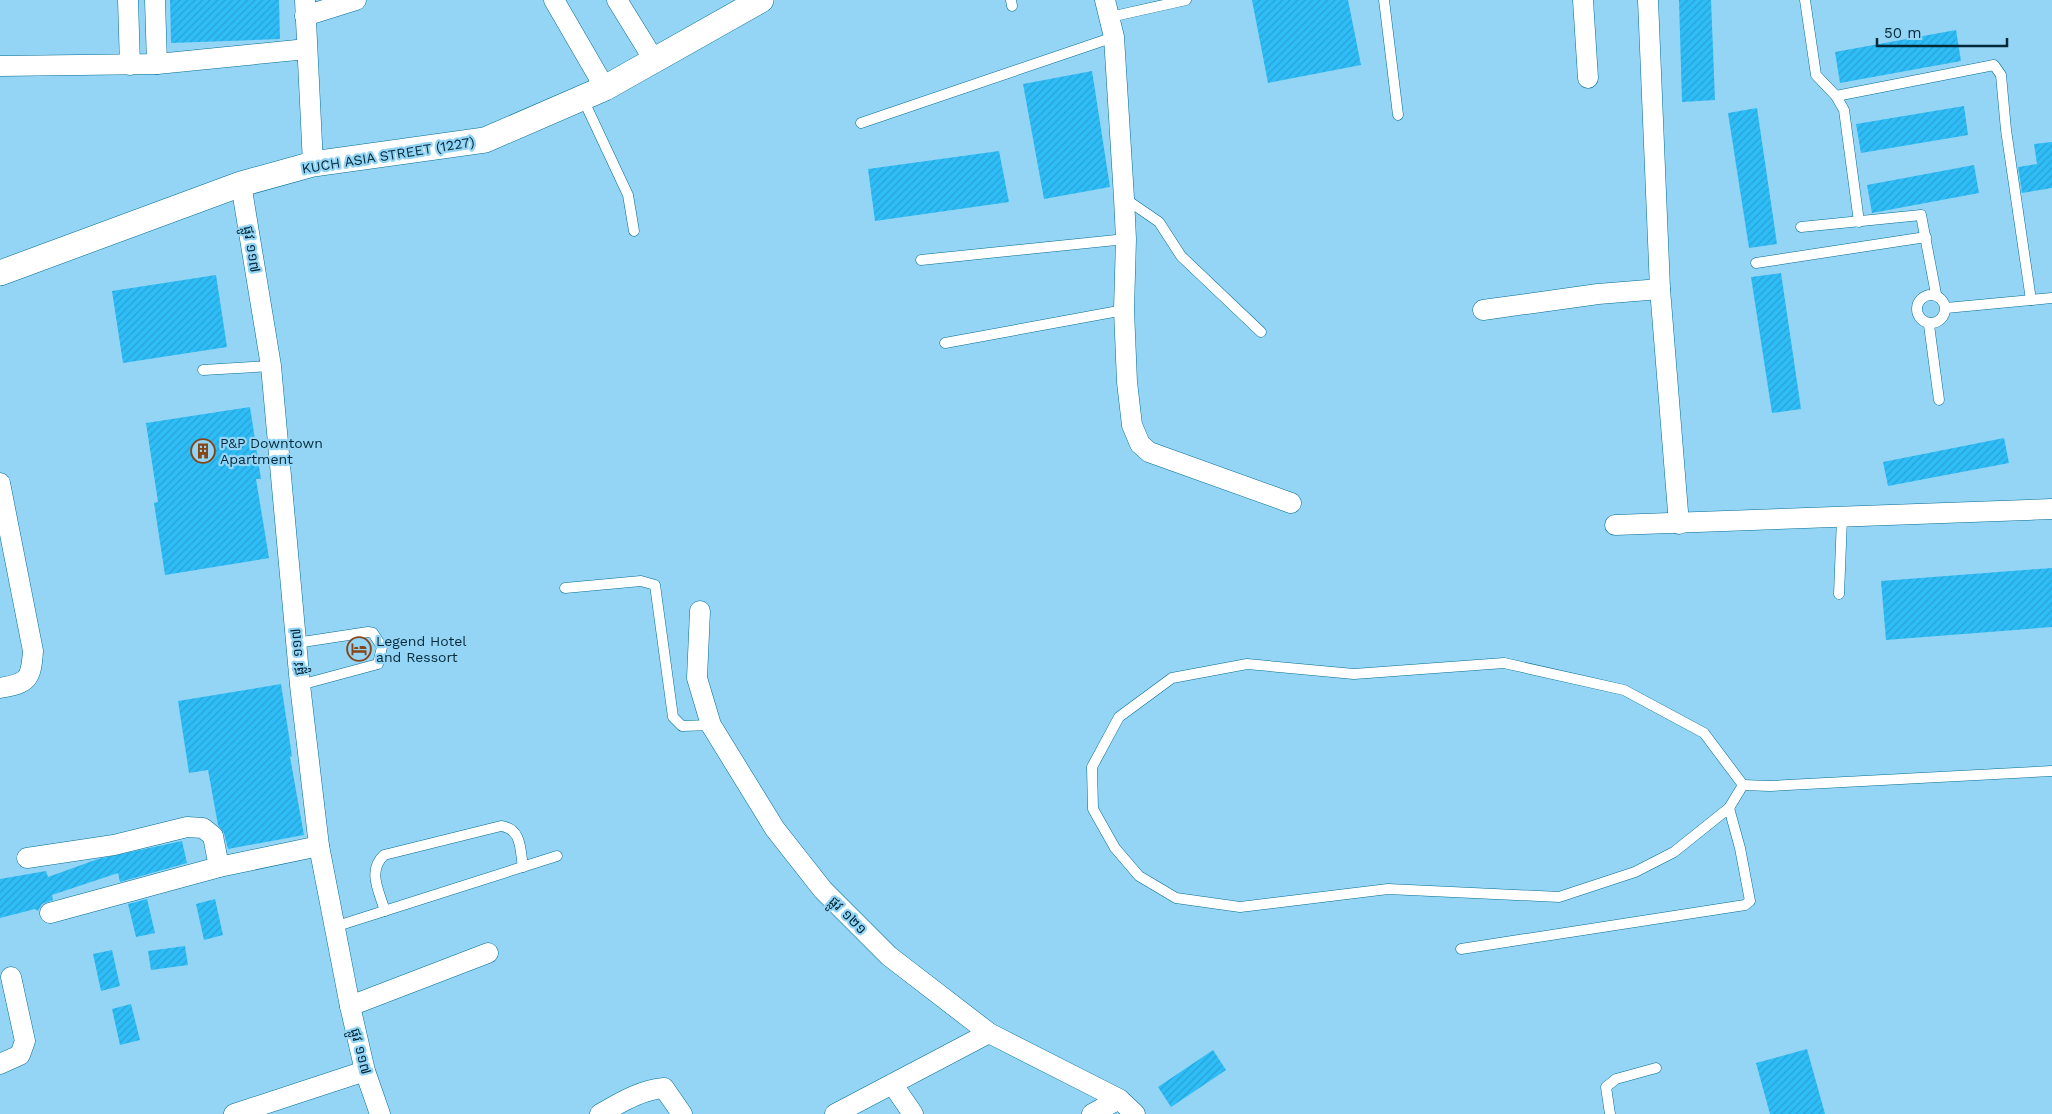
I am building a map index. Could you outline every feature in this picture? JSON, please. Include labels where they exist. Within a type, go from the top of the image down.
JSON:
[{"type":"street","points":[[128,0],[130,65]]},
{"type":"street","points":[[155,0],[157,64]]},
{"type":"street","points":[[313,164],[305,8],[356,0]]},
{"type":"street","points":[[554,0],[605,88]]},
{"type":"street","points":[[617,0],[654,60]]},
{"type":"street","name":"KUCH ASIA STREET (1227)","points":[[0,273],[241,184],[313,164],[485,140],[605,88],[761,0]]},
{"type":"street","points":[[1583,0],[1588,78]]},
{"type":"street","points":[[1648,0],[1660,289],[1679,524]]},
{"type":"street","points":[[1107,9],[1114,38],[1124,198],[1126,239],[1124,310],[1127,382],[1132,425],[1140,444],[1162,458],[1291,503]]},
{"type":"street","points":[[0,66],[157,64],[307,49]]},
{"type":"street","name":"ផ្លូវ ១១៧","points":[[241,184],[271,366],[300,685],[319,846],[350,1006],[365,1071],[380,1114]]},
{"type":"street","points":[[1483,310],[1598,294],[1660,289]]},
{"type":"street","points":[[0,483],[34,651],[32,672],[20,684],[0,688]]},
{"type":"street","points":[[1615,525],[2052,510]]},
{"type":"street","name":"ផ្លូវ ១២១","points":[[700,610],[697,678],[711,725],[775,829],[823,890],[889,956],[989,1033],[1119,1098],[1135,1114]]},
{"type":"street","points":[[27,858],[114,845],[187,827],[203,828],[213,836],[219,867]]},
{"type":"street","points":[[50,913],[219,867],[319,846]]},
{"type":"street","points":[[350,1006],[488,952]]},
{"type":"street","points":[[0,1064],[20,1056],[25,1041],[11,977]]},
{"type":"street","points":[[835,1114],[989,1033]]},
{"type":"street","points":[[234,1114],[365,1071]]},
{"type":"street","points":[[892,1085],[913,1114]]},
{"type":"street","points":[[600,1114],[630,1097],[653,1089],[664,1088],[682,1114]]},
{"type":"street","points":[[1092,1114],[1119,1098]]},
{"type":"lane","points":[[1107,9],[1186,0]]},
{"type":"lane","points":[[1384,0],[1398,115]]},
{"type":"lane","points":[[1804,0],[1816,76],[1836,96],[1845,117],[1859,222]]},
{"type":"lane","points":[[861,123],[1114,38]]},
{"type":"lane","points":[[1836,96],[1994,66],[2001,75],[2006,130],[2031,300]]},
{"type":"lane","points":[[582,99],[628,195],[634,231]]},
{"type":"lane","points":[[1124,198],[1159,222],[1181,256],[1261,332]]},
{"type":"lane","points":[[1801,227],[1921,215],[1936,294],[1943,300],[1946,308]]},
{"type":"lane","points":[[1756,262],[1926,237]]},
{"type":"lane","points":[[921,260],[1126,239]]},
{"type":"lane","points":[[1929,325],[1921,320],[1917,313],[1919,302],[1926,296],[1936,294]]},
{"type":"lane","points":[[1946,308],[2052,298]]},
{"type":"lane","points":[[1929,325],[1938,321],[1946,308]]},
{"type":"lane","points":[[945,344],[1124,310]]},
{"type":"lane","points":[[1929,325],[1939,400]]},
{"type":"lane","points":[[203,370],[271,366]]},
{"type":"lane","points":[[1839,594],[1842,518]]},
{"type":"lane","points":[[565,588],[641,581],[655,585],[673,717],[682,726],[711,725]]},
{"type":"lane","points":[[296,643],[368,632],[377,636],[382,647],[378,664],[300,685]]},
{"type":"lane","points":[[1504,663],[1624,690],[1704,733],[1743,785],[1729,808],[1674,852],[1635,872],[1559,897],[1388,890],[1240,907],[1176,898],[1139,876],[1115,848],[1093,809],[1092,767],[1119,717],[1172,678],[1247,664],[1354,674],[1504,663]]},
{"type":"lane","points":[[1743,785],[1770,786],[2052,771]]},
{"type":"lane","points":[[1461,949],[1746,905],[1750,901],[1740,848],[1729,808]]},
{"type":"lane","points":[[385,911],[374,872],[376,863],[384,855],[501,826],[510,828],[518,836],[523,867]]},
{"type":"lane","points":[[334,927],[557,856]]},
{"type":"lane","points":[[1610,1114],[1606,1087],[1616,1080],[1656,1068]]},
{"type":"building","points":[[170,0],[279,0],[280,39],[171,43]]},
{"type":"building","points":[[1252,0],[1348,0],[1361,65],[1268,83]]},
{"type":"building","points":[[1679,0],[1711,0],[1715,100],[1682,102]]},
{"type":"building","points":[[1956,30],[1961,61],[1840,83],[1835,52]]},
{"type":"building","points":[[1092,71],[1110,187],[1044,199],[1023,84]]},
{"type":"building","points":[[1964,106],[1968,135],[1861,153],[1856,124]]},
{"type":"building","points":[[1757,108],[1777,244],[1749,248],[1728,113]]},
{"type":"building","points":[[2052,142],[2052,188],[2022,193],[2018,167],[2037,164],[2034,144]]},
{"type":"building","points":[[999,151],[1009,202],[875,221],[868,169]]},
{"type":"building","points":[[1974,165],[1979,193],[1872,213],[1867,185]]},
{"type":"building","points":[[1781,273],[1801,409],[1772,413],[1751,277]]},
{"type":"building","points":[[216,275],[227,347],[123,363],[112,291]]},
{"type":"building","points":[[250,407],[261,479],[256,479],[269,558],[165,575],[154,503],[158,502],[146,423]]},
{"type":"building","points":[[2004,438],[2009,463],[1888,486],[1883,462]]},
{"type":"building","points":[[2052,568],[2052,627],[1886,640],[1881,581]]},
{"type":"building","points":[[281,684],[292,756],[290,757],[304,835],[228,849],[224,833],[218,825],[208,770],[189,773],[178,701]]},
{"type":"building","points":[[182,841],[187,863],[120,882],[118,873],[52,895],[53,900],[42,904],[38,911],[35,909],[0,918],[0,879],[46,871],[48,877],[98,859]]},
{"type":"building","points":[[147,899],[155,933],[136,937],[128,904]]},
{"type":"building","points":[[215,899],[223,935],[204,940],[196,904]]},
{"type":"building","points":[[185,946],[188,965],[151,970],[148,951]]},
{"type":"building","points":[[112,950],[120,986],[101,991],[93,954]]},
{"type":"building","points":[[131,1004],[140,1040],[120,1045],[112,1009]]},
{"type":"building","points":[[1807,1049],[1825,1114],[1770,1114],[1756,1063]]},
{"type":"building","points":[[1213,1050],[1226,1070],[1171,1107],[1158,1087]]},
{"type":"place","name":"P&P Downtown Apartment","points":[[203,451]]},
{"type":"place","name":"Legend Hotel and Ressort","points":[[359,649]]}]
